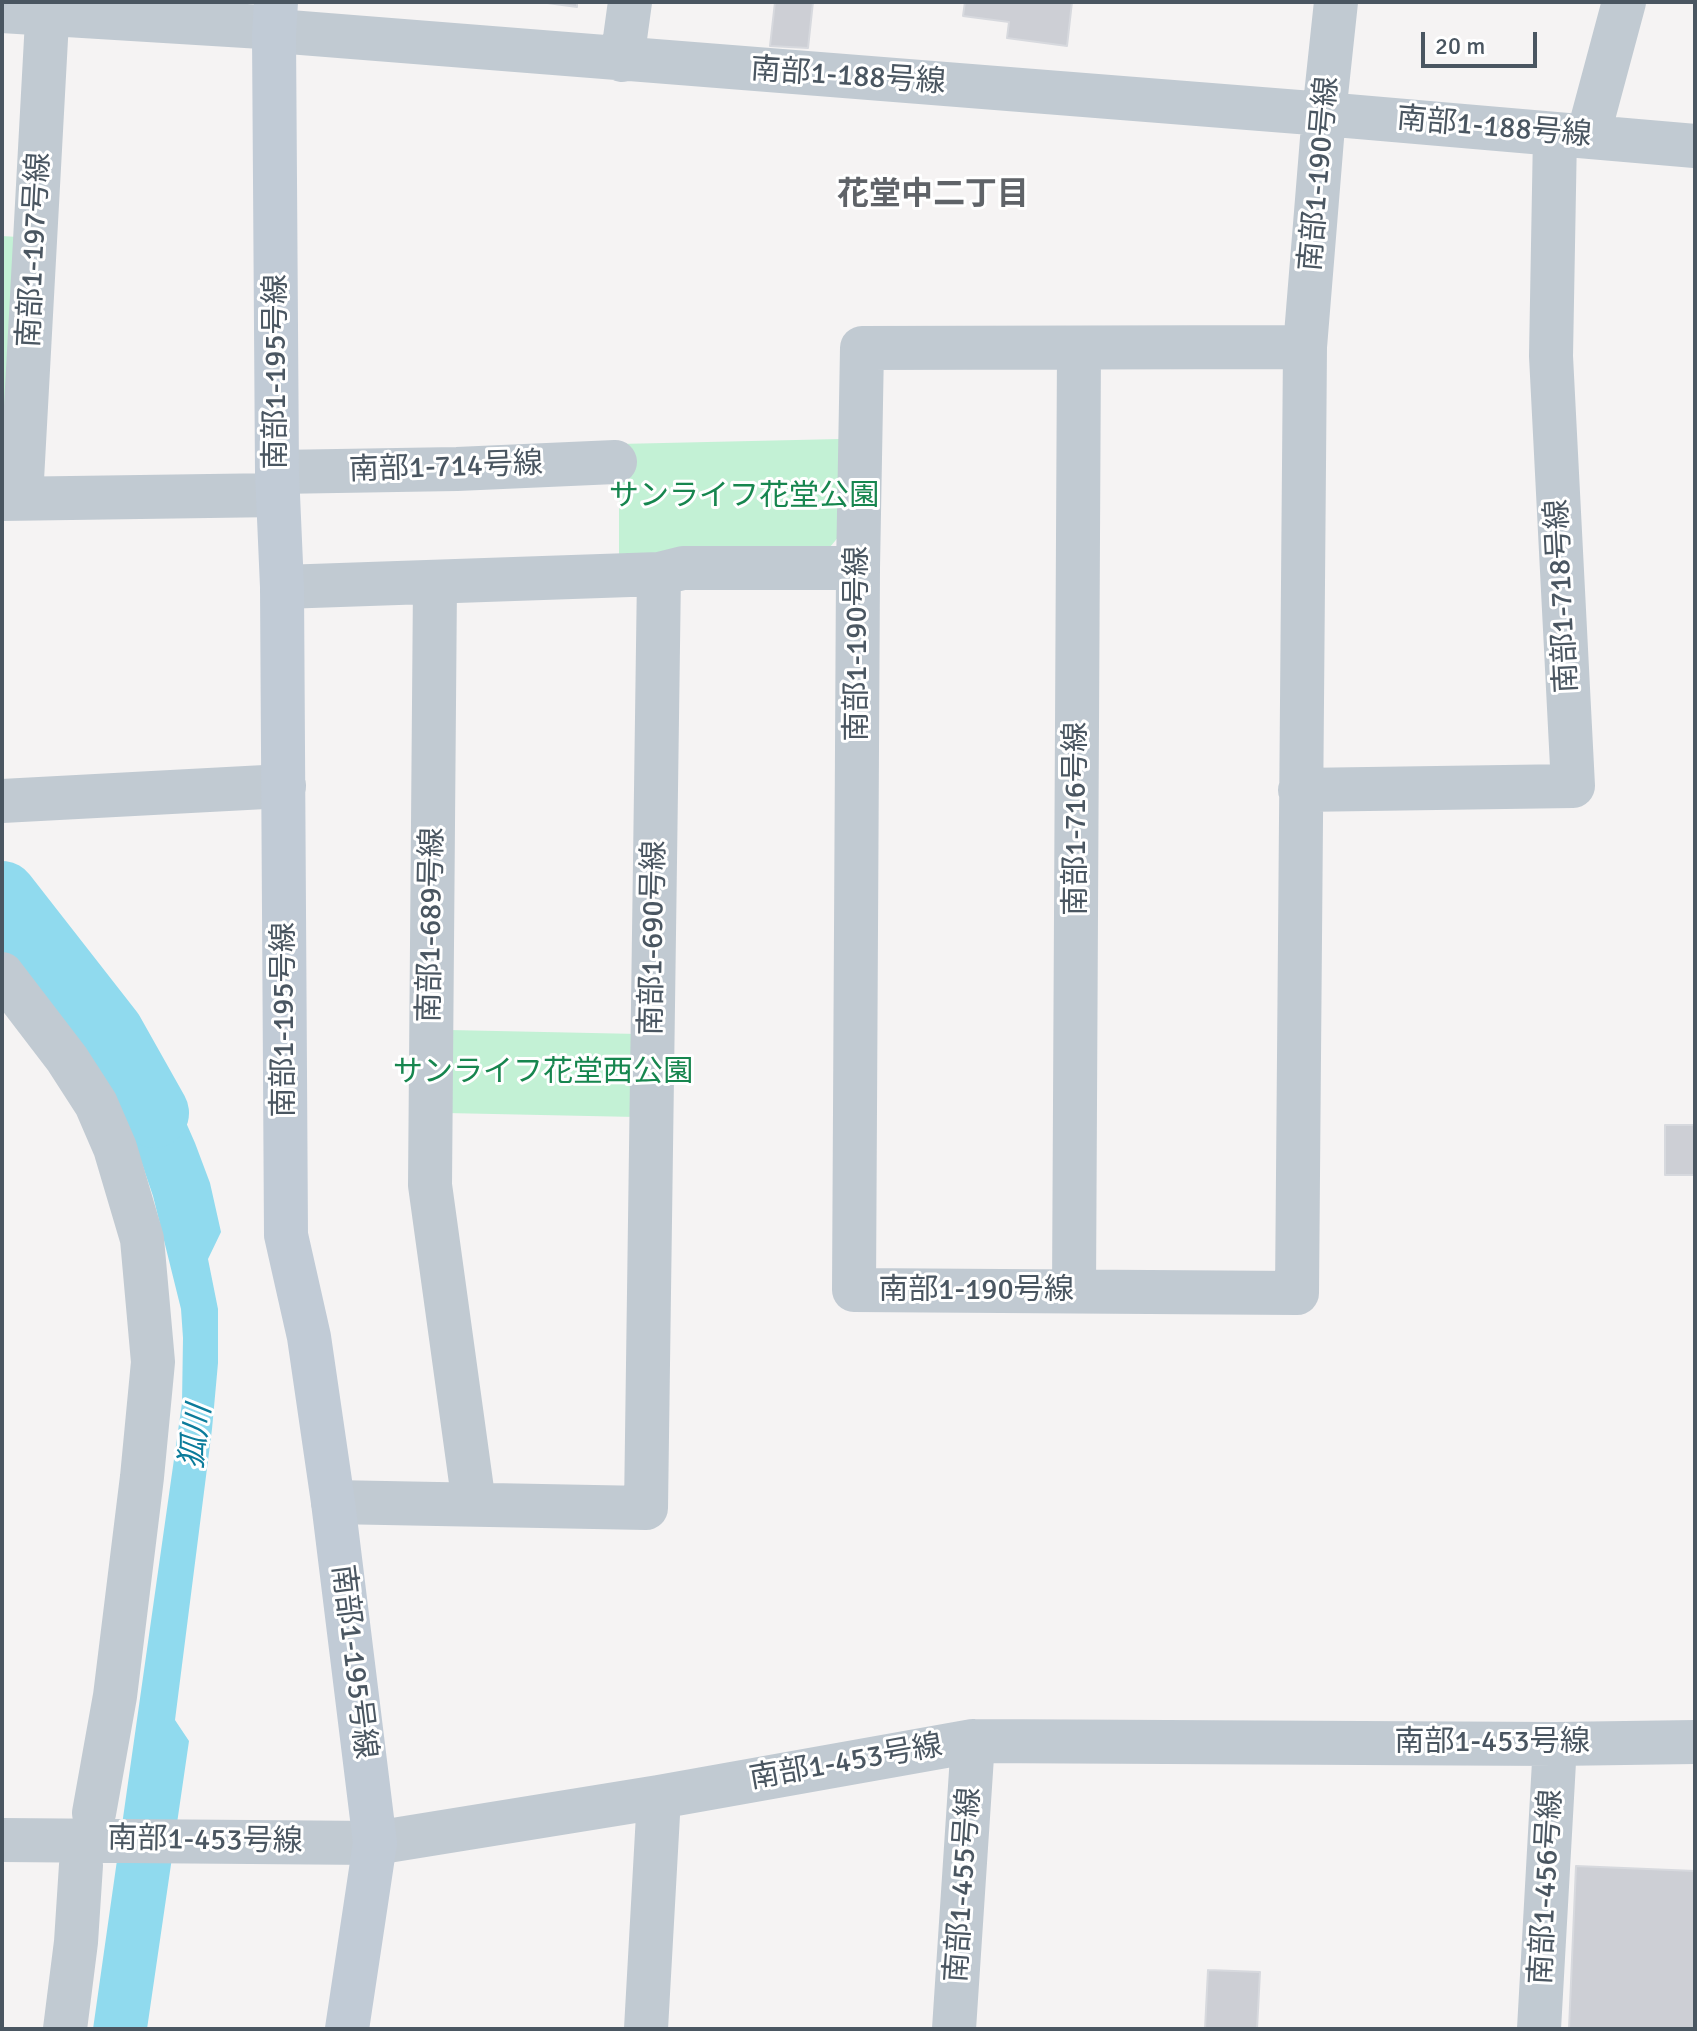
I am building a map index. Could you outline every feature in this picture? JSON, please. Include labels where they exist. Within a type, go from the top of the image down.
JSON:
[{"type":"street","points":[[622,60],[630,2]]},
{"type":"street","name":"南部1-190号線","points":[[1305,347],[862,348],[854,1290],[1297,1293],[1305,347],[1336,2]]},
{"type":"street","points":[[1571,135],[1624,2]]},
{"type":"street","name":"南部1-188号線","points":[[2,11],[48,8],[262,27],[276,16],[622,60],[1695,146]]},
{"type":"street","name":"南部1-197号線","points":[[12,498],[48,8]]},
{"type":"street","name":"南部1-195号線","points":[[276,16],[277,484],[282,587],[286,1235],[309,1337],[333,1502],[375,1843],[347,2029]]},
{"type":"street","name":"南部1-718号線","points":[[1300,790],[1573,786],[1551,356],[1571,135]]},
{"type":"street","name":"南部1-716号線","points":[[1074,1291],[1079,348]]},
{"type":"street","name":"南部1-714号線","points":[[12,498],[277,484],[457,469],[615,462]]},
{"type":"street","points":[[282,587],[659,574],[683,568],[858,568]]},
{"type":"street","name":"南部1-690号線","points":[[333,1502],[646,1508],[659,574]]},
{"type":"street","name":"南部1-689号線","points":[[435,583],[430,1185],[474,1504]]},
{"type":"street","points":[[2,801],[284,786]]},
{"type":"street","points":[[2,974],[67,1059],[96,1104],[115,1148],[142,1239],[153,1362],[115,1696],[91,1839],[65,2029]]},
{"type":"street","name":"南部1-453号線","points":[[2,1840],[375,1843],[659,1797],[973,1741],[1695,1742]]},
{"type":"street","name":"南部1-455号線","points":[[954,2029],[973,1741]]},
{"type":"street","name":"南部1-456号線","points":[[1539,2029],[1555,1744]]},
{"type":"street","points":[[646,2029],[659,1797]]},
{"type":"green space","points":[[2,236],[18,237],[2,469]]},
{"type":"green space","name":"サンライフ花堂公園","points":[[840,439],[840,535],[825,553],[619,554],[619,444]]},
{"type":"green space","name":"サンライフ花堂西公園","points":[[449,1030],[639,1034],[636,1117],[446,1113]]},
{"type":"water","points":[[121,1018],[177,1102],[210,1183],[221,1232],[208,1259],[218,1309],[218,1363],[175,1720],[189,1741],[147,2029],[93,2029],[182,1403],[181,1309],[153,1196],[124,1111],[108,1079],[87,1051]]},
{"type":"building","points":[[540,2],[577,2],[577,7]]},
{"type":"building","points":[[775,2],[813,2],[808,48],[770,46]]},
{"type":"building","points":[[965,2],[1072,2],[1067,46],[1007,38],[1009,22],[963,16]]},
{"type":"building","points":[[1665,1125],[1695,1125],[1695,1175],[1665,1175]]},
{"type":"building","points":[[1576,1866],[1695,1871],[1695,2029],[1569,2029]]},
{"type":"building","points":[[1208,1970],[1260,1972],[1257,2029],[1205,2029]]},
{"type":"waterway","name":"狐川","points":[[2,896],[109,1033],[154,1113]]},
{"type":"district","name":"花堂中二丁目","points":[[933,196]]}]
